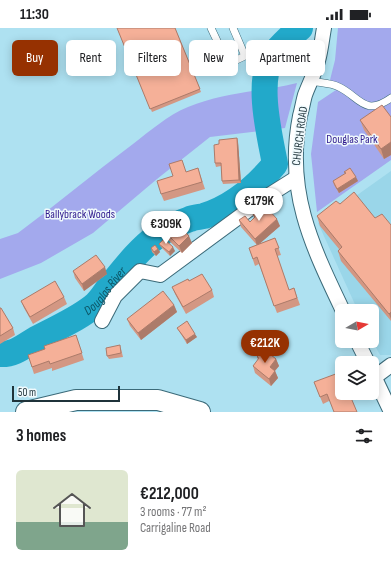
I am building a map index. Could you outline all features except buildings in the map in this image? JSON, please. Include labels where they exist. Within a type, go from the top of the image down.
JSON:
[{"type":"main road","points":[[26,412],[76,400],[158,400],[200,412]]},
{"type":"street","name":"CHURCH ROAD","points":[[324,28],[318,61],[305,95],[300,118],[296,148],[296,178],[302,212],[319,260],[340,304]]},
{"type":"street","points":[[102,321],[115,296],[140,271],[160,275],[266,197],[296,178]]},
{"type":"street","points":[[379,371],[391,365]]},
{"type":"street","points":[[379,387],[391,412]]},
{"type":"lane","points":[[211,28],[228,64],[245,56],[233,28]]},
{"type":"lane","points":[[311,81],[338,87],[362,104],[368,106],[376,105],[391,98]]},
{"type":"shaded area","points":[[391,171],[391,355],[380,355],[376,348],[379,348],[379,304],[355,304],[318,223]]},
{"type":"green space","name":"Douglas Park","points":[[338,28],[391,28],[391,160],[317,212],[311,154],[318,102],[336,90],[330,80],[335,60]]},
{"type":"green space","name":"Ballybrack Woods","points":[[297,83],[285,128],[210,137],[93,233],[41,263],[0,279],[0,239],[18,233],[166,119],[188,107],[215,98]]},
{"type":"waterway","name":"Douglas River","points":[[0,354],[19,350],[82,314],[96,304],[132,260],[157,236],[181,222],[204,216],[224,207],[252,188],[268,172],[275,164],[266,110],[265,80],[267,68],[278,49],[300,28]]}]
